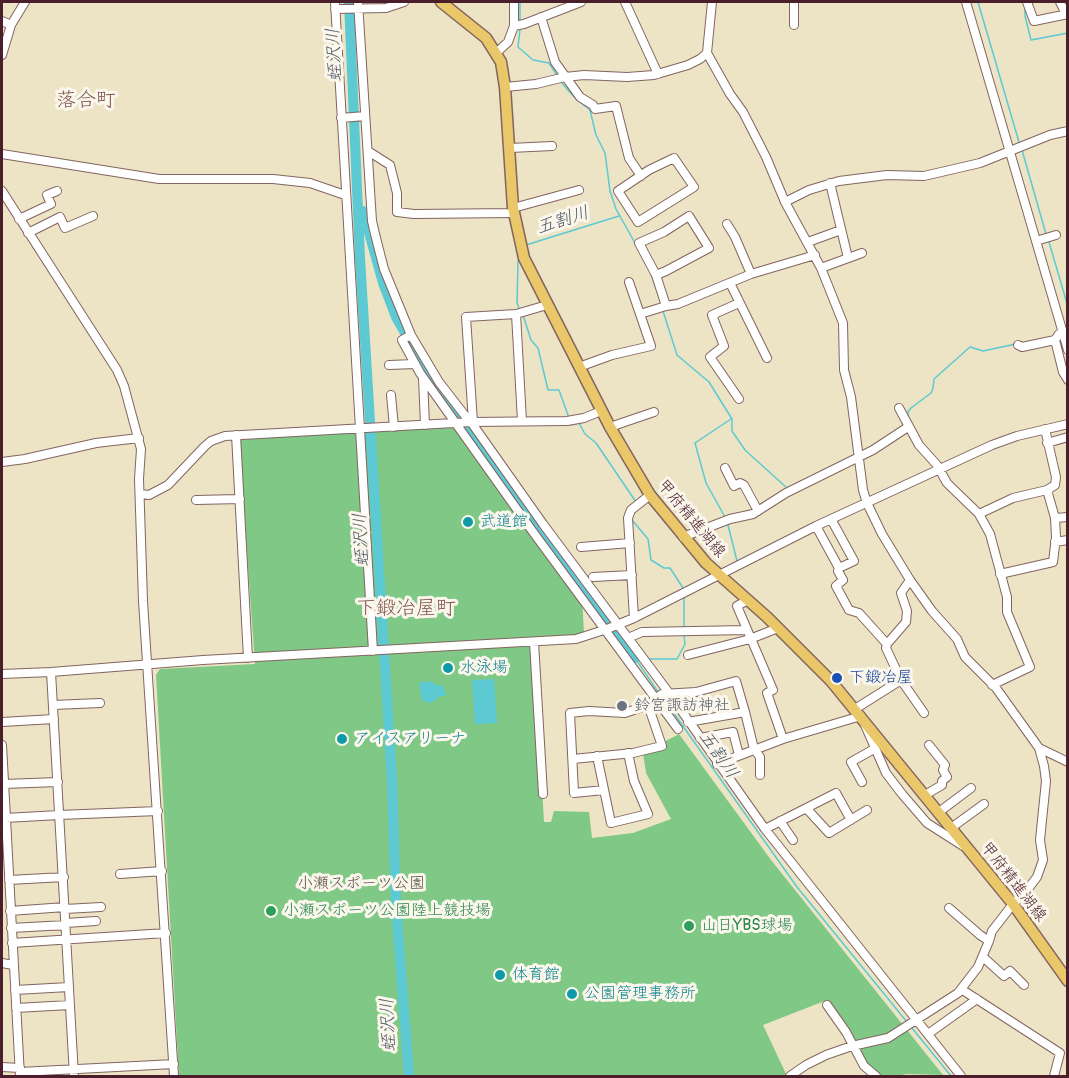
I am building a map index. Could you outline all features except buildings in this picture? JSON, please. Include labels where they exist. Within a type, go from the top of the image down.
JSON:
[{"type":"main road","name":"甲府精進湖線","points":[[441,2],[486,38],[504,71],[513,211],[522,253],[601,411],[650,495],[694,550],[813,662],[858,713],[1013,904],[1068,981]]},
{"type":"street","points":[[2,55],[11,25],[25,2]]},
{"type":"street","points":[[375,651],[345,195],[336,6],[358,5],[386,8],[404,2]]},
{"type":"street","points":[[496,53],[508,42],[514,26],[514,2]]},
{"type":"street","points":[[514,26],[525,24],[580,2]]},
{"type":"street","points":[[625,2],[658,74]]},
{"type":"street","points":[[712,2],[707,53],[743,112],[766,157],[786,202],[821,267],[843,323],[844,370],[851,397],[858,458],[867,503],[882,534],[910,580],[932,611],[957,639],[965,657],[992,685],[1039,748],[1046,782],[1040,840],[1043,860],[1038,877],[992,931],[983,957],[961,989],[948,1000],[888,1038],[865,1045],[852,1046],[806,1065],[790,1077]]},
{"type":"street","points":[[794,2],[794,25]]},
{"type":"street","points":[[966,2],[1066,332],[1068,350]]},
{"type":"street","points":[[1027,2],[1034,21],[1067,14],[1060,2]]},
{"type":"street","points":[[358,5],[372,221],[384,269],[410,335],[439,382],[471,422],[661,696],[688,722],[765,829],[912,1022],[928,1034],[961,1077]]},
{"type":"street","points":[[541,17],[555,62],[580,97],[593,105],[595,110],[615,106],[629,158],[641,176]]},
{"type":"street","points":[[2,21],[11,25]]},
{"type":"street","points":[[505,87],[536,84],[565,76],[627,78],[658,74],[688,65],[707,53]]},
{"type":"street","points":[[343,118],[364,116]]},
{"type":"street","points":[[786,202],[809,190],[830,183],[887,175],[924,176],[980,163],[1068,131]]},
{"type":"street","points":[[510,148],[552,146]]},
{"type":"street","points":[[368,151],[390,165],[397,193],[397,212],[414,214],[513,211],[579,190]]},
{"type":"street","points":[[2,154],[159,179],[273,180],[310,183],[345,195]]},
{"type":"street","points":[[674,158],[694,187],[638,222],[618,191],[641,176],[674,158]]},
{"type":"street","points":[[830,183],[848,258]]},
{"type":"street","points":[[2,191],[117,370],[124,386],[138,438],[141,455],[143,601],[174,1077]]},
{"type":"street","points":[[19,219],[51,204],[47,195],[57,191]]},
{"type":"street","points":[[28,233],[60,217],[65,228],[93,216]]},
{"type":"street","points":[[656,275],[709,248],[689,216],[664,232],[639,243],[656,275],[666,306]]},
{"type":"street","points":[[727,224],[735,237],[750,274]]},
{"type":"street","points":[[808,242],[841,230]]},
{"type":"street","points":[[1038,240],[1056,235]]},
{"type":"street","points":[[821,267],[862,253]]},
{"type":"street","points":[[640,314],[678,304],[750,274],[815,255]]},
{"type":"street","points":[[579,367],[612,355],[651,346],[628,282]]},
{"type":"street","points":[[730,283],[766,358]]},
{"type":"street","points":[[739,303],[712,315],[724,346],[710,357],[739,399]]},
{"type":"street","points":[[471,422],[466,317],[520,313],[547,305]]},
{"type":"street","points":[[520,313],[522,422]]},
{"type":"street","points":[[1018,345],[1055,340],[1059,334],[1066,332]]},
{"type":"street","points":[[410,335],[402,340],[423,376],[533,532],[612,627],[628,638],[643,658],[678,729]]},
{"type":"street","points":[[1055,340],[1063,372],[1068,380]]},
{"type":"street","points":[[389,364],[415,364]]},
{"type":"street","points":[[423,376],[425,426]]},
{"type":"street","points":[[391,395],[394,427]]},
{"type":"street","points":[[899,408],[919,445],[939,469],[947,483],[979,514],[990,534],[1007,597],[1007,612],[1030,667],[992,685]]},
{"type":"street","points":[[140,495],[155,493],[168,485],[211,441],[236,435],[471,422],[571,421],[601,411]]},
{"type":"street","points":[[610,427],[654,412]]},
{"type":"street","points":[[2,674],[576,639],[634,618],[816,526],[992,445],[1068,424]]},
{"type":"street","points":[[683,537],[758,511],[786,493],[858,458],[908,427]]},
{"type":"street","points":[[979,514],[1013,498],[1047,490],[1055,485],[1056,477],[1045,429]]},
{"type":"street","points":[[236,435],[248,658]]},
{"type":"street","points":[[1047,443],[1068,437]]},
{"type":"street","points":[[2,462],[96,443],[138,438]]},
{"type":"street","points":[[725,468],[734,486],[740,483],[744,485],[758,511]]},
{"type":"street","points":[[1000,574],[1053,562],[1055,518],[1047,490]]},
{"type":"street","points":[[634,618],[628,518],[635,507],[650,495]]},
{"type":"street","points":[[196,500],[240,499]]},
{"type":"street","points":[[1055,518],[1068,517]]},
{"type":"street","points":[[831,519],[854,561],[839,568]]},
{"type":"street","points":[[533,532],[543,524]]},
{"type":"street","points":[[816,526],[839,568],[838,571],[843,580],[836,586],[849,610],[859,613],[887,644]]},
{"type":"street","points":[[1055,542],[1068,540]]},
{"type":"street","points":[[581,547],[630,543]]},
{"type":"street","points":[[594,577],[632,575]]},
{"type":"street","points":[[910,580],[901,593],[907,611],[906,622],[886,648],[900,680],[924,713]]},
{"type":"street","points":[[748,600],[737,606],[772,690],[767,693],[783,739]]},
{"type":"street","points":[[688,655],[750,639],[778,628]]},
{"type":"street","points":[[628,638],[642,632],[746,630]]},
{"type":"street","points":[[534,642],[543,794]]},
{"type":"street","points":[[51,672],[74,1073]]},
{"type":"street","points":[[717,764],[858,713],[900,680]]},
{"type":"street","points":[[604,790],[574,793],[570,712],[625,713],[648,705],[661,696],[696,692],[736,681],[754,749],[760,757],[760,775]]},
{"type":"street","points":[[53,705],[100,703]]},
{"type":"street","points":[[573,759],[628,753],[662,746],[648,705]]},
{"type":"street","points":[[688,722],[745,712]]},
{"type":"street","points":[[858,713],[886,773],[927,823],[970,851]]},
{"type":"street","points":[[2,722],[54,719]]},
{"type":"street","points":[[700,738],[733,732],[739,755]]},
{"type":"street","points":[[2,745],[3,819],[9,880],[6,895],[10,910],[20,1072]]},
{"type":"street","points":[[925,795],[942,784],[947,777],[943,770],[945,765],[929,745]]},
{"type":"street","points":[[1039,748],[1068,762]]},
{"type":"street","points":[[862,782],[851,762],[874,749]]},
{"type":"street","points":[[597,756],[611,824],[648,814],[634,781],[628,753]]},
{"type":"street","points":[[4,784],[58,782]]},
{"type":"street","points":[[939,812],[971,788]]},
{"type":"street","points":[[765,829],[836,793],[851,820]]},
{"type":"street","points":[[951,828],[984,804]]},
{"type":"street","points":[[807,809],[829,833],[867,810]]},
{"type":"street","points":[[3,819],[59,814],[158,811]]},
{"type":"street","points":[[780,821],[793,840]]},
{"type":"street","points":[[120,874],[162,872]]},
{"type":"street","points":[[9,880],[64,877]]},
{"type":"street","points":[[10,910],[101,907]]},
{"type":"street","points":[[949,908],[989,941]]},
{"type":"street","points":[[11,928],[96,921]]},
{"type":"street","points":[[12,943],[166,933]]},
{"type":"street","points":[[983,957],[1004,976],[1010,971],[1024,985]]},
{"type":"street","points":[[2,963],[13,965]]},
{"type":"street","points":[[15,990],[69,987]]},
{"type":"street","points":[[961,989],[1060,1053],[1054,1077]]},
{"type":"street","points":[[928,1034],[977,999]]},
{"type":"street","points":[[16,1008],[70,1005]]},
{"type":"street","points":[[827,1005],[846,1032],[864,1066],[876,1077]]},
{"type":"street","points":[[2,1067],[20,1072],[74,1073],[174,1064]]},
{"type":"green space","name":"小瀬スポーツ公園","points":[[457,423],[582,597],[584,634],[533,639],[544,822],[551,822],[554,811],[589,812],[592,838],[633,833],[671,819],[646,773],[643,753],[679,734],[771,860],[943,1075],[879,1076],[866,1064],[841,1018],[827,1000],[763,1025],[787,1076],[179,1076],[156,675],[160,669],[255,664],[239,440]]},
{"type":"water","points":[[494,679],[497,723],[475,724],[472,680]]},
{"type":"water","points":[[430,681],[438,686],[443,685],[446,696],[440,696],[429,703],[422,700],[419,683]]},
{"type":"waterway","name":"蛭沢川","points":[[349,2],[360,258],[392,781],[396,905],[409,1076]]},
{"type":"waterway","name":"五割川","points":[[520,2],[520,22]]},
{"type":"waterway","points":[[978,2],[1019,142]]},
{"type":"waterway","points":[[1025,9],[1031,40],[1068,33]]},
{"type":"waterway","name":"五割川","points":[[520,29],[518,47],[533,60],[549,63],[556,74]]},
{"type":"waterway","name":"五割川","points":[[560,81],[576,99],[590,110],[596,135],[605,153],[610,191],[616,209],[635,243]]},
{"type":"waterway","points":[[1022,150],[1046,234]]},
{"type":"waterway","points":[[363,211],[383,283],[396,317],[426,370],[460,421],[635,658]]},
{"type":"waterway","name":"五割川","points":[[526,245],[619,216]]},
{"type":"waterway","points":[[1049,242],[1068,307]]},
{"type":"waterway","name":"五割川","points":[[519,308],[517,303],[520,257]]},
{"type":"waterway","name":"五割川","points":[[651,274],[661,303]]},
{"type":"waterway","name":"五割川","points":[[663,311],[677,355],[709,382],[732,419],[732,431],[745,450],[787,488]]},
{"type":"waterway","name":"五割川","points":[[523,315],[531,340],[538,348],[548,390],[559,390],[569,418]]},
{"type":"waterway","points":[[908,417],[911,408],[931,393],[934,379],[970,347],[983,351],[1016,344]]},
{"type":"waterway","name":"五割川","points":[[725,517],[706,483],[695,443],[731,419]]},
{"type":"waterway","name":"五割川","points":[[571,425],[579,423],[585,434],[596,443],[636,502]]},
{"type":"waterway","name":"五割川","points":[[632,520],[648,539],[651,560],[664,568],[670,568],[683,588]]},
{"type":"waterway","name":"五割川","points":[[728,525],[737,561]]},
{"type":"waterway","name":"五割川","points":[[684,596],[684,627]]},
{"type":"waterway","name":"五割川","points":[[648,659],[677,659],[685,644],[684,635]]},
{"type":"waterway","name":"五割川","points":[[637,658],[635,658],[658,692]]},
{"type":"waterway","name":"五割川","points":[[663,698],[797,887],[907,1022]]},
{"type":"waterway","name":"五割川","points":[[912,1028],[951,1076]]},
{"type":"place","name":"武道館","points":[[468,522]]},
{"type":"place","name":"水泳場","points":[[448,668]]},
{"type":"place","name":"下鍛冶屋","points":[[837,678]]},
{"type":"place","name":"鈴宮諏訪神社","points":[[622,706]]},
{"type":"place","name":"アイスアリーナ","points":[[342,739]]},
{"type":"place","name":"小瀬スポーツ公園陸上競技場","points":[[271,911]]},
{"type":"place","name":"山日YBS球場","points":[[689,926]]},
{"type":"place","name":"体育館","points":[[500,975]]},
{"type":"place","name":"公園管理事務所","points":[[572,994]]},
{"type":"district","name":"落合町","points":[[86,101]]},
{"type":"district","name":"下鍛冶屋町","points":[[406,609]]}]
